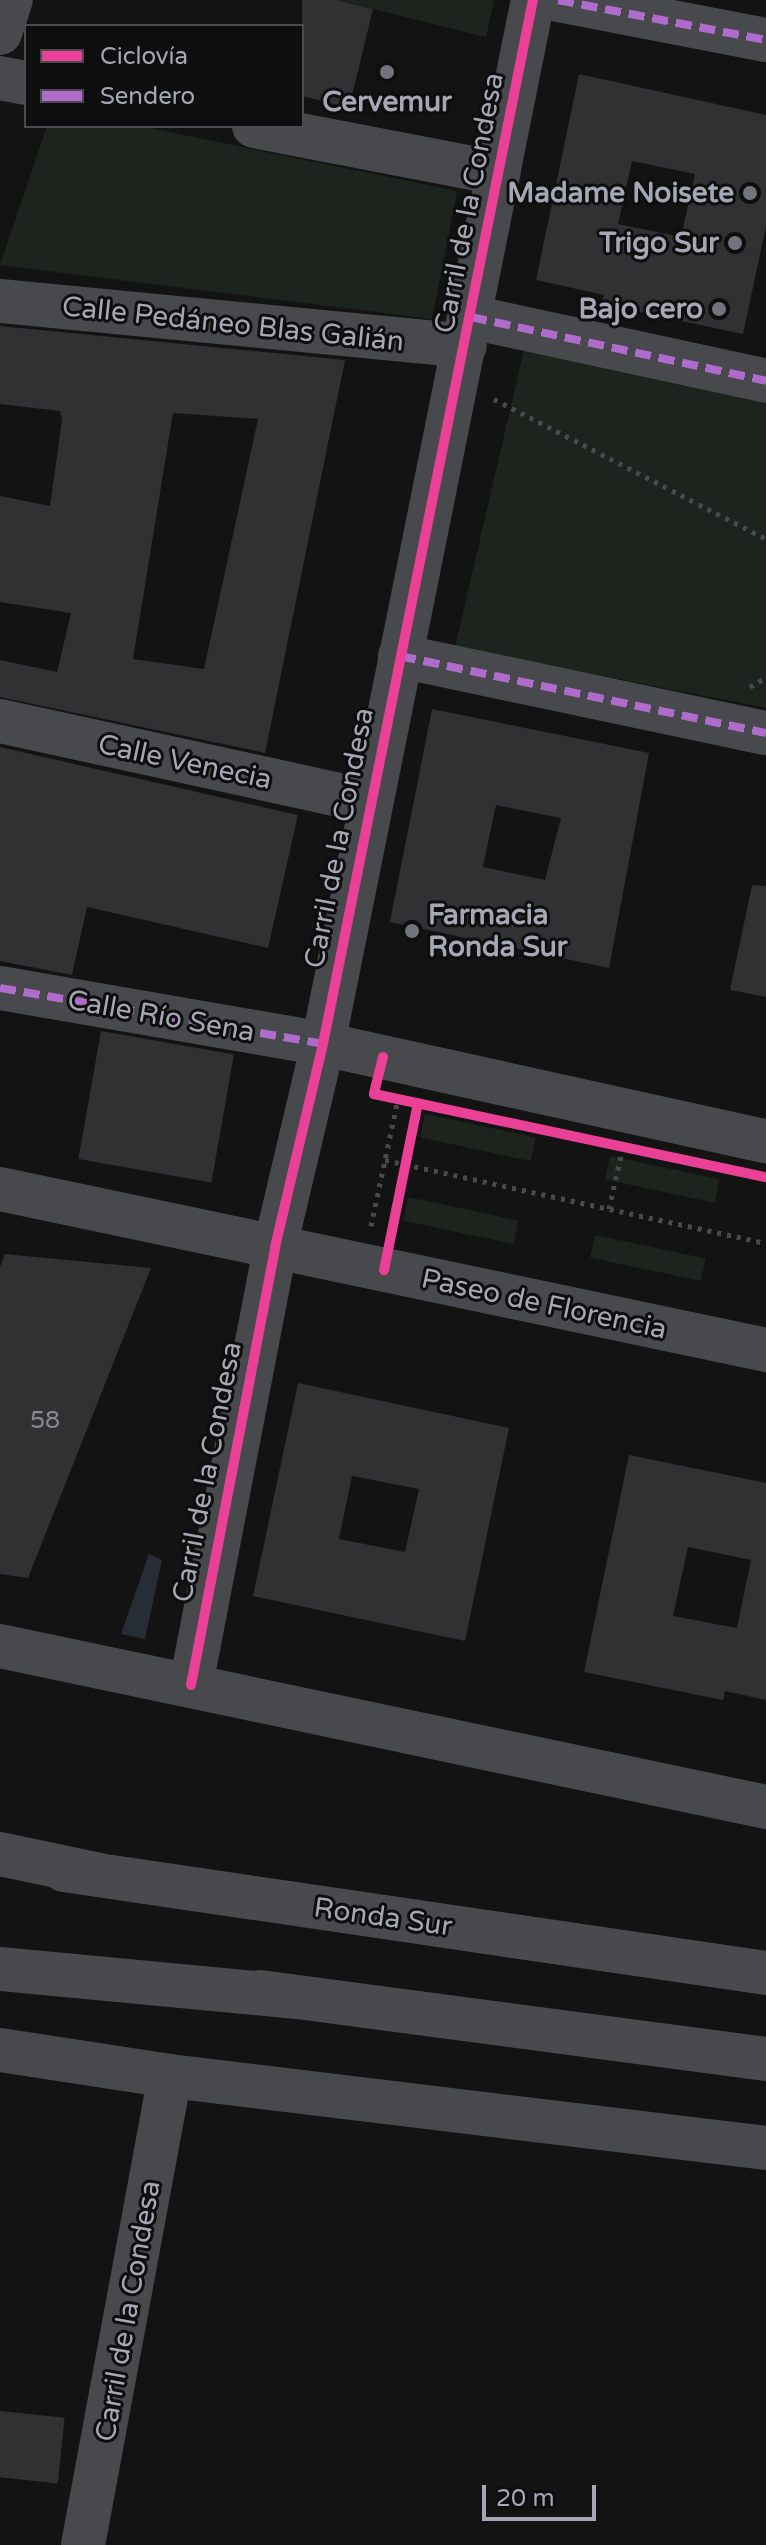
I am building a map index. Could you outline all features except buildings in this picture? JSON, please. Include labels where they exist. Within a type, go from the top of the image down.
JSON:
[{"type":"main road","points":[[0,1854],[100,1875]]},
{"type":"main road","name":"Ronda Sur","points":[[0,1860],[766,1973]]},
{"type":"main road","points":[[0,1953],[295,1997],[766,2059]]},
{"type":"main road","points":[[0,1969],[295,1997]]},
{"type":"street","points":[[0,33],[11,0]]},
{"type":"street","name":"Carril de la Condesa","points":[[191,1685],[275,1247],[323,1044],[533,0]]},
{"type":"street","points":[[558,0],[766,40]]},
{"type":"street","points":[[0,78],[24,83]]},
{"type":"street","points":[[264,128],[499,173]]},
{"type":"street","name":"Calle Pedáneo Blas Galián","points":[[0,301],[766,381]]},
{"type":"street","points":[[400,656],[766,733]]},
{"type":"street","name":"Calle Venecia","points":[[0,721],[371,802]]},
{"type":"street","name":"Calle Río Sena","points":[[0,988],[323,1044]]},
{"type":"street","points":[[323,1044],[392,1072],[766,1141]]},
{"type":"street","name":"Paseo de Florencia","points":[[0,1189],[766,1350]]},
{"type":"street","points":[[0,1646],[766,1807]]},
{"type":"street","points":[[0,2050],[170,2076],[766,2148]]},
{"type":"street","name":"Carril de la Condesa","points":[[83,2545],[170,2076]]},
{"type":"path","points":[[464,348],[766,539]]},
{"type":"path","points":[[368,1240],[385,1160],[403,1100],[392,1072],[374,1094],[403,1100]]},
{"type":"path","points":[[608,1144],[624,1142],[637,1150]]},
{"type":"path","points":[[609,1209],[624,1142]]},
{"type":"path","points":[[403,1178],[409,1149]]},
{"type":"path","points":[[385,1160],[766,1243]]},
{"type":"shaded area","points":[[338,0],[494,0],[486,37]]},
{"type":"shaded area","points":[[46,128],[150,128],[457,191],[432,319],[0,265]]},
{"type":"shaded area","points":[[524,350],[766,401],[766,708],[455,647]]},
{"type":"shaded area","points":[[425,1114],[536,1137],[531,1161],[420,1137]]},
{"type":"shaded area","points":[[610,1156],[720,1179],[715,1203],[605,1179]]},
{"type":"shaded area","points":[[408,1197],[519,1220],[514,1244],[403,1220]]},
{"type":"shaded area","points":[[595,1235],[706,1258],[701,1281],[590,1257]]},
{"type":"shaded area","points":[[149,1554],[162,1560],[145,1639],[121,1634]]},
{"type":"marked path","points":[[558,0],[766,40]]},
{"type":"marked path","points":[[471,317],[766,381]]},
{"type":"marked path","points":[[400,656],[766,733]]},
{"type":"marked path","points":[[0,988],[323,1044]]},
{"type":"cycle path","points":[[191,1685],[275,1247],[323,1044],[533,0]]},
{"type":"cycle path","points":[[383,1057],[374,1094],[766,1177]]},
{"type":"cycle path","points":[[384,1270],[418,1103]]},
{"type":"place","name":"Cervemur","points":[[387,72]]},
{"type":"place","name":"Madame Noisete","points":[[750,193]]},
{"type":"place","name":"Trigo Sur","points":[[735,243]]},
{"type":"place","name":"Bajo cero","points":[[719,309]]},
{"type":"place","name":"Farmacia Ronda Sur","points":[[412,931]]}]
